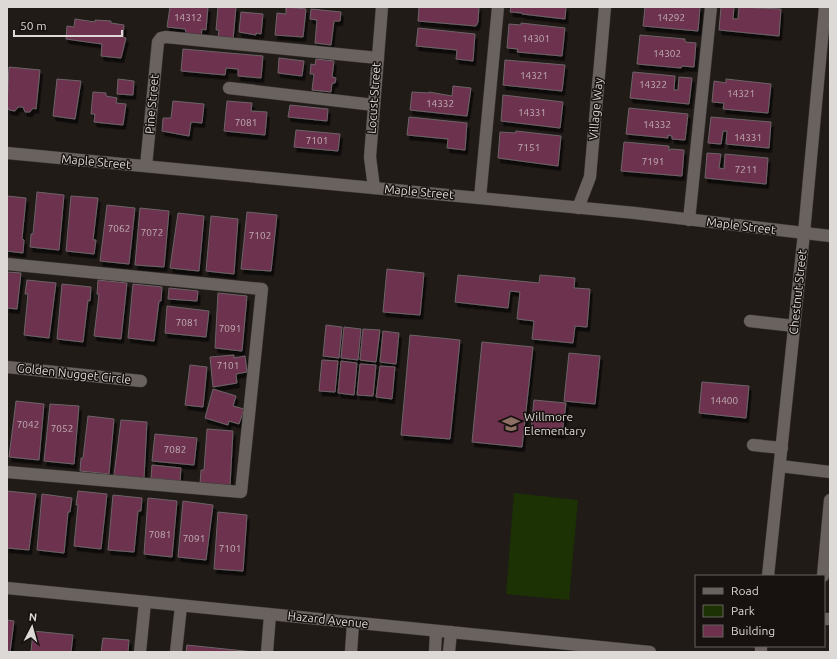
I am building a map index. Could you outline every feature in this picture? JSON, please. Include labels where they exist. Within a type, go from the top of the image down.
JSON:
[{"type":"street","name":"Locust Street","points":[[374,188],[370,157],[382,7]]},
{"type":"street","points":[[480,198],[498,7]]},
{"type":"street","name":"Village Way","points":[[578,208],[590,177],[605,7]]},
{"type":"street","points":[[689,220],[711,7]]},
{"type":"street","name":"Chestnut Street","points":[[768,575],[804,233],[826,44],[825,7]]},
{"type":"street","name":"Pine Street","points":[[146,166],[158,42],[161,38],[166,37],[378,58]]},
{"type":"street","points":[[229,88],[374,105]]},
{"type":"street","name":"Maple Street","points":[[7,154],[480,198],[830,236]]},
{"type":"street","points":[[7,264],[262,289],[241,492],[7,472]]},
{"type":"street","points":[[750,321],[794,326]]},
{"type":"street","name":"Golden Nugget Circle","points":[[7,367],[141,381]]},
{"type":"street","points":[[753,445],[782,448]]},
{"type":"street","points":[[780,466],[830,472]]},
{"type":"street","points":[[823,575],[830,500]]},
{"type":"street","name":"Hazard Avenue","points":[[7,588],[451,632],[611,650],[650,652]]},
{"type":"street","points":[[140,652],[145,602]]},
{"type":"street","points":[[176,652],[181,606]]},
{"type":"street","points":[[267,652],[270,614]]},
{"type":"street","points":[[351,652],[356,623]]},
{"type":"street","points":[[356,623],[356,652]]},
{"type":"street","points":[[435,652],[436,631]]},
{"type":"street","points":[[449,652],[451,632]]},
{"type":"green space","points":[[514,493],[578,500],[569,600],[506,594]]},
{"type":"building","points":[[170,7],[208,7],[206,30],[202,29],[201,37],[187,35],[185,29],[167,27]]},
{"type":"building","points":[[218,7],[236,7],[233,40],[218,38],[219,30],[216,30]]},
{"type":"building","points":[[286,7],[306,9],[303,37],[275,35],[277,13],[286,14]]},
{"type":"building","points":[[419,7],[479,7],[478,22],[476,26],[418,21]]},
{"type":"building","points":[[511,7],[566,7],[565,19],[510,12]]},
{"type":"building","points":[[645,7],[700,7],[698,31],[643,26]]},
{"type":"building","points":[[721,7],[734,7],[733,19],[738,19],[739,7],[781,9],[779,36],[719,30]]},
{"type":"building","points":[[311,9],[341,12],[340,21],[334,21],[331,45],[315,43],[317,20],[310,19]]},
{"type":"building","points":[[241,12],[263,14],[261,34],[256,33],[256,35],[239,32]]},
{"type":"building","points":[[75,19],[95,22],[95,20],[111,21],[111,23],[124,25],[123,37],[126,38],[121,58],[101,56],[102,44],[66,39],[67,26],[74,27]]},
{"type":"building","points":[[521,23],[565,28],[562,56],[517,52],[518,49],[507,48],[509,24],[521,25]]},
{"type":"building","points":[[418,28],[475,34],[473,61],[456,59],[457,50],[416,46]]},
{"type":"building","points":[[640,35],[685,39],[685,42],[696,43],[694,67],[682,66],[681,68],[637,64]]},
{"type":"building","points":[[183,49],[263,56],[261,78],[238,76],[238,69],[226,68],[225,75],[181,71]]},
{"type":"building","points":[[279,58],[304,61],[302,76],[278,73]]},
{"type":"building","points":[[316,59],[334,61],[332,77],[336,78],[335,83],[332,83],[331,92],[312,90],[314,74],[310,74],[311,64],[315,65]]},
{"type":"building","points":[[505,60],[565,65],[562,91],[503,85]]},
{"type":"building","points":[[9,67],[40,70],[36,109],[33,108],[30,112],[25,112],[23,107],[18,107],[15,111],[9,110],[7,106]]},
{"type":"building","points":[[633,72],[675,76],[674,90],[678,90],[679,77],[692,78],[689,104],[630,98]]},
{"type":"building","points":[[57,79],[81,81],[75,119],[53,116]]},
{"type":"building","points":[[118,79],[134,81],[133,95],[117,94]]},
{"type":"building","points":[[726,79],[771,84],[768,113],[723,109],[724,103],[712,102],[714,81],[726,83]]},
{"type":"building","points":[[453,86],[471,88],[467,116],[410,110],[412,92],[429,92],[452,96]]},
{"type":"building","points":[[93,92],[106,93],[106,96],[117,98],[116,103],[126,104],[123,125],[94,122],[95,114],[91,114]]},
{"type":"building","points":[[503,95],[563,102],[560,128],[501,121]]},
{"type":"building","points":[[173,101],[204,104],[202,123],[191,122],[189,136],[162,131],[163,118],[171,118]]},
{"type":"building","points":[[227,101],[252,103],[251,111],[267,112],[265,135],[224,131]]},
{"type":"building","points":[[290,105],[328,109],[327,121],[288,117]]},
{"type":"building","points":[[629,108],[688,114],[685,140],[672,139],[672,136],[668,135],[668,138],[626,134]]},
{"type":"building","points":[[409,117],[467,123],[465,150],[447,148],[448,139],[407,135]]},
{"type":"building","points":[[711,117],[771,122],[769,148],[726,144],[727,131],[723,131],[721,144],[708,143]]},
{"type":"building","points":[[296,130],[340,134],[338,151],[294,147]]},
{"type":"building","points":[[516,131],[561,136],[558,166],[498,158],[500,132],[515,133]]},
{"type":"building","points":[[624,142],[669,146],[669,151],[671,149],[684,150],[682,176],[621,171]]},
{"type":"building","points":[[707,153],[721,154],[719,168],[724,169],[725,154],[768,158],[766,184],[705,178]]},
{"type":"building","points":[[37,192],[64,195],[59,250],[30,247],[31,234],[33,234]]},
{"type":"building","points":[[7,196],[26,198],[22,239],[24,240],[23,253],[7,251]]},
{"type":"building","points":[[71,196],[98,198],[93,240],[96,240],[94,254],[66,251]]},
{"type":"building","points":[[107,205],[135,208],[129,264],[100,261]]},
{"type":"building","points":[[140,208],[169,211],[164,267],[135,265]]},
{"type":"building","points":[[247,212],[277,215],[271,271],[241,269]]},
{"type":"building","points":[[178,213],[204,216],[199,271],[170,268]]},
{"type":"building","points":[[211,216],[238,219],[234,274],[206,271]]},
{"type":"building","points":[[387,269],[424,273],[420,315],[383,312]]},
{"type":"building","points":[[7,272],[21,273],[17,309],[7,308]]},
{"type":"building","points":[[458,275],[539,283],[540,275],[575,278],[574,288],[590,289],[587,327],[575,326],[573,343],[532,339],[534,321],[517,319],[520,292],[510,291],[508,308],[455,302]]},
{"type":"building","points":[[27,280],[56,283],[49,338],[24,335],[28,294],[25,294]]},
{"type":"building","points":[[98,280],[127,283],[121,339],[94,336],[99,295],[97,294]]},
{"type":"building","points":[[62,284],[91,287],[83,342],[57,339]]},
{"type":"building","points":[[133,284],[162,287],[154,341],[128,338]]},
{"type":"building","points":[[169,288],[198,291],[197,301],[168,299]]},
{"type":"building","points":[[218,293],[247,296],[242,351],[215,348]]},
{"type":"building","points":[[167,306],[209,311],[206,337],[165,333]]},
{"type":"building","points":[[326,325],[342,327],[339,358],[323,356]]},
{"type":"building","points":[[344,327],[361,329],[358,360],[341,358]]},
{"type":"building","points":[[363,329],[380,330],[376,362],[360,360]]},
{"type":"building","points":[[383,331],[399,333],[396,364],[380,362]]},
{"type":"building","points":[[410,335],[460,340],[450,439],[401,435]]},
{"type":"building","points":[[482,342],[533,347],[522,447],[472,442]]},
{"type":"building","points":[[569,353],[600,356],[595,404],[564,401]]},
{"type":"building","points":[[234,355],[234,358],[245,356],[247,372],[236,374],[237,383],[213,387],[210,357]]},
{"type":"building","points":[[322,360],[338,361],[335,392],[319,391]]},
{"type":"building","points":[[341,361],[357,363],[354,395],[338,393]]},
{"type":"building","points":[[360,364],[376,365],[373,396],[357,395]]},
{"type":"building","points":[[190,365],[207,367],[203,407],[185,405]]},
{"type":"building","points":[[380,366],[395,367],[392,399],[376,397]]},
{"type":"building","points":[[702,382],[749,386],[746,418],[699,413]]},
{"type":"building","points":[[213,389],[236,396],[233,406],[244,409],[239,424],[229,421],[228,425],[205,418]]},
{"type":"building","points":[[534,400],[566,403],[562,434],[531,430]]},
{"type":"building","points":[[16,401],[44,404],[39,460],[9,457]]},
{"type":"building","points":[[50,404],[79,406],[74,464],[44,461]]},
{"type":"building","points":[[88,416],[114,419],[109,474],[80,471]]},
{"type":"building","points":[[121,420],[147,422],[144,478],[114,475]]},
{"type":"building","points":[[207,429],[233,431],[230,486],[200,484],[201,470],[204,470]]},
{"type":"building","points":[[155,434],[197,438],[194,465],[152,461]]},
{"type":"building","points":[[152,465],[181,468],[180,481],[151,478]]},
{"type":"building","points":[[7,491],[36,494],[29,550],[7,548]]},
{"type":"building","points":[[78,491],[107,494],[101,549],[74,546]]},
{"type":"building","points":[[42,494],[72,498],[70,512],[68,512],[64,553],[37,550]]},
{"type":"building","points":[[113,495],[142,498],[141,511],[138,511],[134,552],[108,550]]},
{"type":"building","points":[[148,498],[177,501],[172,557],[144,554]]},
{"type":"building","points":[[183,501],[213,505],[206,560],[178,557]]},
{"type":"building","points":[[218,512],[247,515],[243,571],[214,569]]},
{"type":"building","points":[[7,620],[14,621],[10,652],[7,652]]},
{"type":"building","points":[[33,631],[73,635],[71,652],[31,652]]},
{"type":"building","points":[[103,638],[129,640],[128,652],[101,652]]},
{"type":"building","points":[[187,645],[254,652],[186,652]]},
{"type":"place","name":"Willmore Elementary","points":[[511,424]]}]
